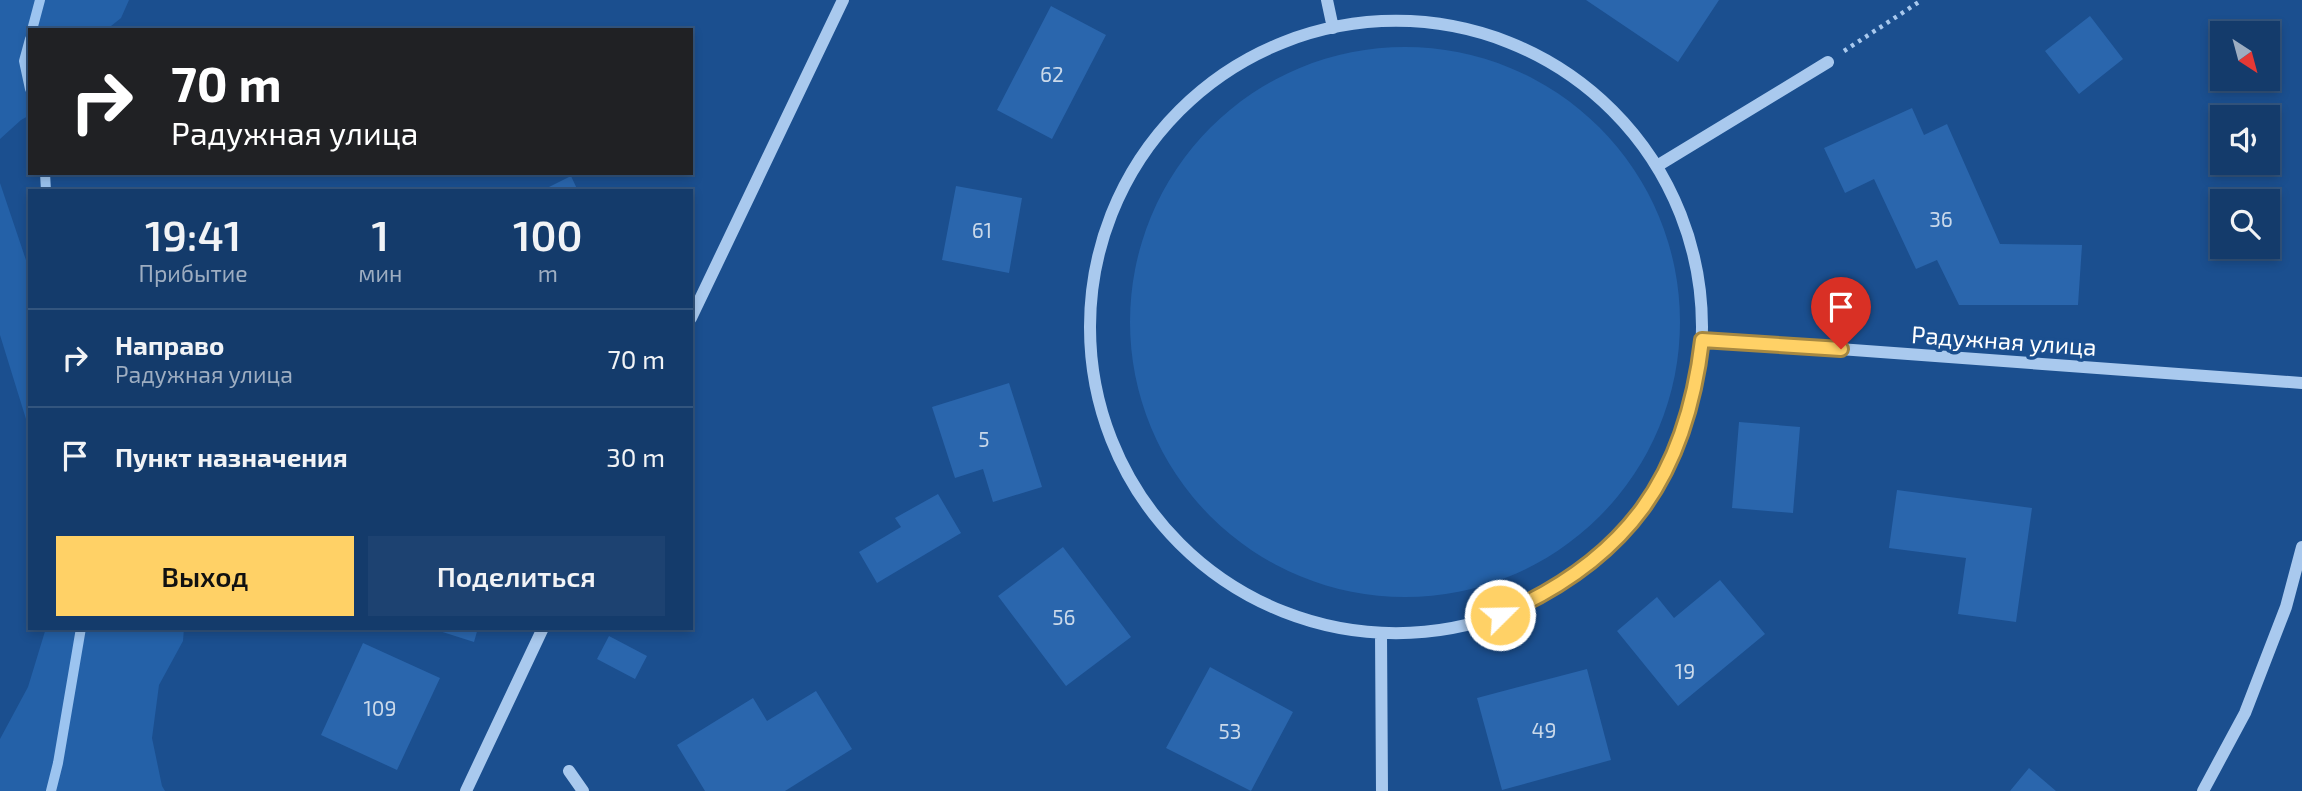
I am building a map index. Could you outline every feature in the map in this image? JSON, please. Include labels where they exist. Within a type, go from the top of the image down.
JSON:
[{"type":"street","points":[[693,314],[843,0]]},
{"type":"street","points":[[1327,0],[1333,28]]},
{"type":"street","points":[[1382,22],[1432,24],[1481,34],[1517,46],[1582,84],[1610,108],[1657,166],[1674,198],[1693,255],[1701,303],[1702,340],[1698,380],[1674,456],[1654,492],[1603,553],[1571,578],[1537,599],[1500,615],[1461,626],[1381,633],[1341,628],[1315,622],[1265,604],[1230,584],[1188,552],[1144,501],[1124,467],[1104,418],[1097,392],[1091,353],[1090,312],[1095,272],[1105,234],[1120,196],[1140,162],[1163,129],[1223,76],[1258,55],[1294,39],[1333,28],[1382,22]]},
{"type":"street","points":[[1657,166],[1828,62]]},
{"type":"street","name":"Радужная улица","points":[[1702,340],[2302,383]]},
{"type":"street","points":[[2203,791],[2245,713],[2286,607],[2302,547]]},
{"type":"street","points":[[466,791],[542,630]]},
{"type":"street","points":[[1381,633],[1382,791]]},
{"type":"street","points":[[569,771],[583,791]]},
{"type":"path","points":[[1828,62],[1922,0]]},
{"type":"shaded area","points":[[0,0],[129,0],[121,18],[108,28],[28,28],[28,116],[0,139]]},
{"type":"shaded area","points":[[1405,47],[1459,52],[1510,68],[1558,93],[1600,127],[1634,169],[1659,217],[1675,268],[1680,322],[1675,376],[1659,427],[1634,475],[1600,517],[1558,551],[1510,576],[1459,592],[1405,597],[1351,592],[1300,576],[1252,551],[1210,517],[1176,475],[1151,427],[1135,376],[1130,322],[1135,268],[1151,217],[1176,169],[1210,127],[1252,93],[1300,68],[1351,52]]},
{"type":"shaded area","points":[[0,183],[28,266],[28,426],[0,335]]},
{"type":"shaded area","points":[[45,630],[184,630],[183,641],[159,685],[152,738],[165,791],[0,791],[0,739],[28,687]]},
{"type":"building","points":[[1586,0],[1719,0],[1678,62]]},
{"type":"building","points":[[1051,6],[1106,35],[1052,139],[997,110]]},
{"type":"building","points":[[2090,16],[2123,59],[2079,94],[2045,51]]},
{"type":"building","points":[[1912,108],[1924,135],[1947,124],[2000,244],[2082,245],[2078,305],[1959,305],[1937,260],[1916,269],[1874,179],[1845,193],[1824,148]]},
{"type":"building","points":[[571,176],[577,189],[545,189]]},
{"type":"building","points":[[956,186],[1022,198],[1009,273],[942,260]]},
{"type":"building","points":[[1009,383],[1042,487],[993,502],[983,469],[955,478],[932,407]]},
{"type":"building","points":[[1739,422],[1800,427],[1793,513],[1732,508]]},
{"type":"building","points":[[1897,490],[2032,508],[2016,622],[1958,614],[1966,558],[1889,548]]},
{"type":"building","points":[[938,494],[961,533],[877,583],[859,552],[901,527],[895,518]]},
{"type":"building","points":[[1063,547],[1131,637],[1066,686],[998,596]]},
{"type":"building","points":[[1720,580],[1765,634],[1678,706],[1617,631],[1657,597],[1674,618]]},
{"type":"building","points":[[436,630],[477,630],[474,642]]},
{"type":"building","points":[[609,636],[647,656],[635,679],[597,659]]},
{"type":"building","points":[[363,643],[440,678],[397,770],[321,735]]},
{"type":"building","points":[[1210,667],[1293,712],[1251,791],[1166,748]]},
{"type":"building","points":[[1587,669],[1611,760],[1502,790],[1477,698]]},
{"type":"building","points":[[816,691],[852,749],[785,791],[705,791],[677,745],[753,698],[767,721]]},
{"type":"building","points":[[2029,768],[2056,791],[2010,791]]},
{"type":"waterway","points":[[33,28],[40,0]]},
{"type":"waterway","points":[[28,46],[24,61],[28,80]]},
{"type":"waterway","points":[[45,175],[46,189]]},
{"type":"waterway","points":[[51,791],[81,630]]},
{"type":"route","points":[[1500,615],[1537,599],[1571,578],[1603,553],[1630,524],[1654,492],[1674,456],[1688,418],[1698,380],[1702,340],[1841,349]]}]
